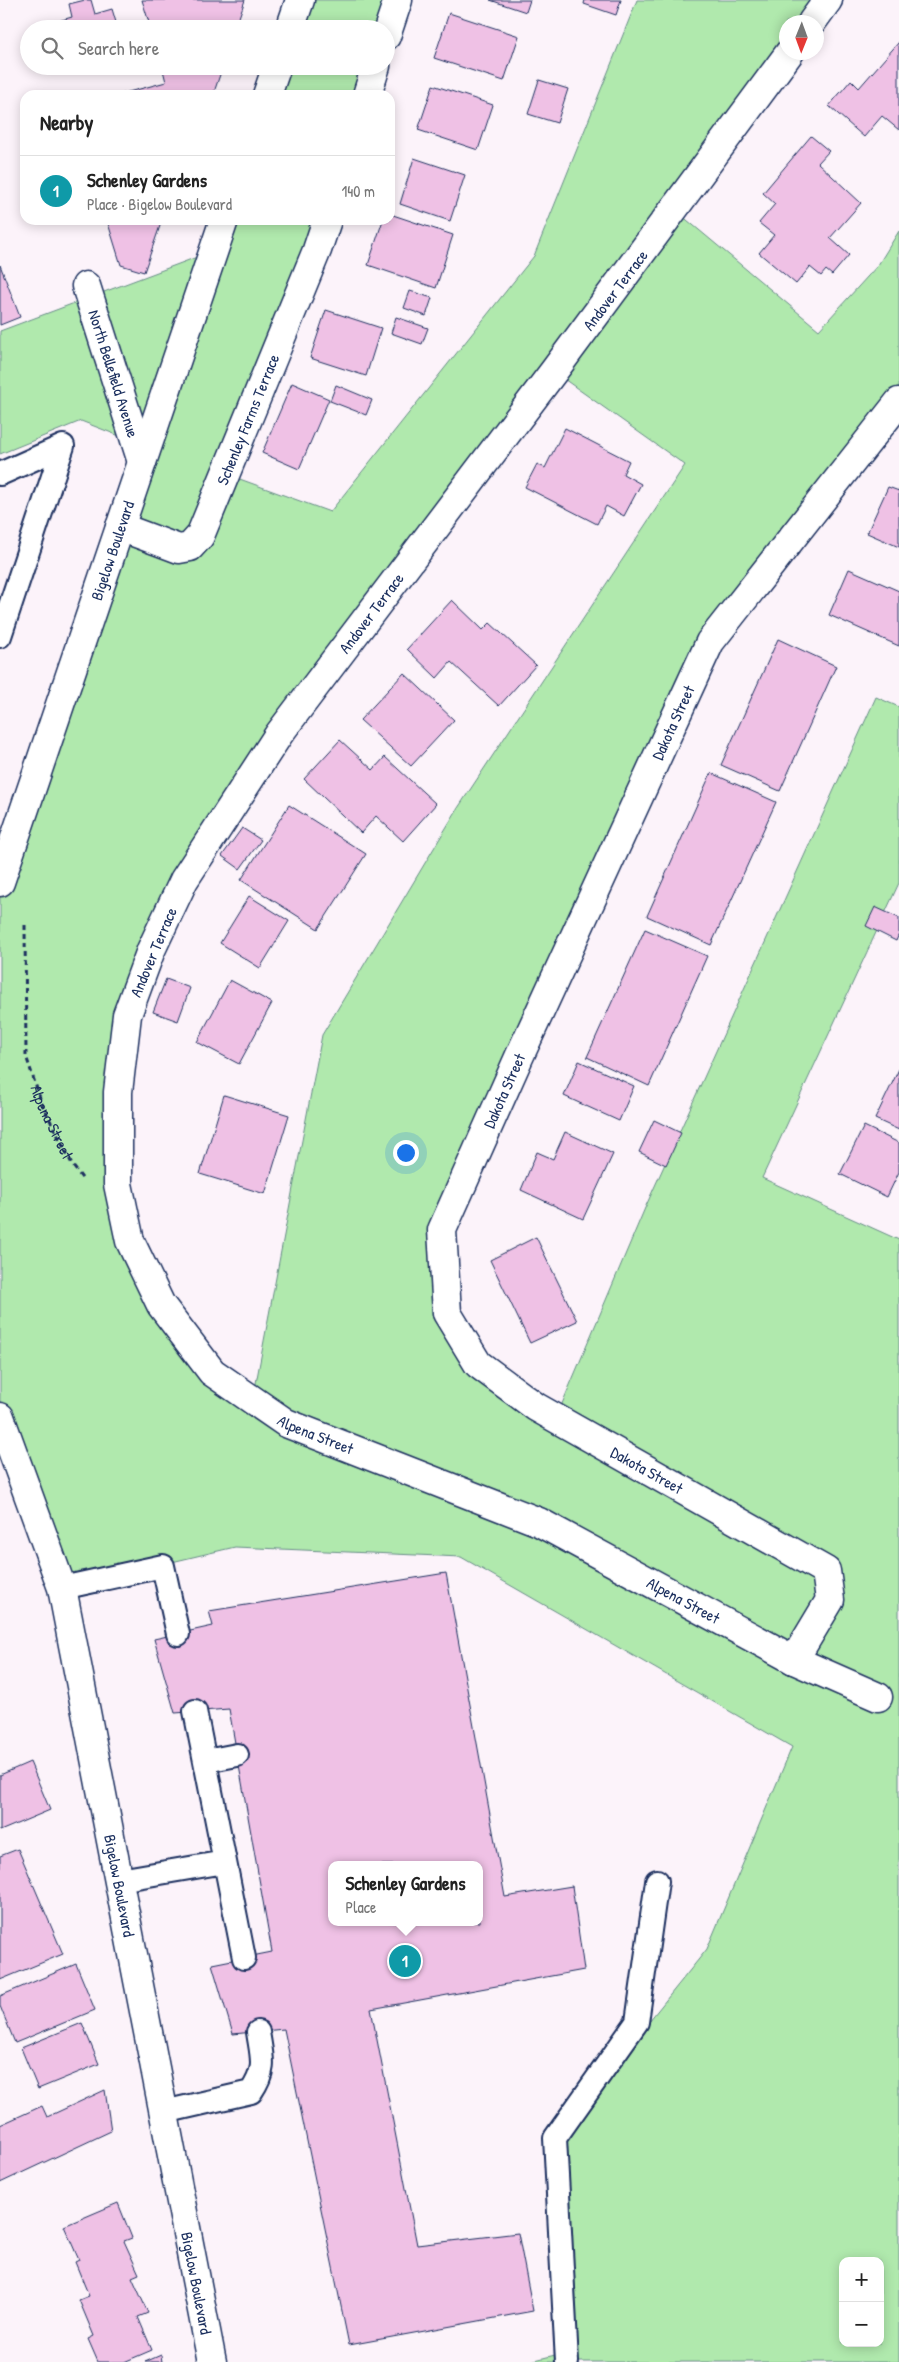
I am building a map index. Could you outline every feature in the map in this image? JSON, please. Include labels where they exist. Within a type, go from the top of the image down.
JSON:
[{"type":"street","points":[[293,20],[300,0]]},
{"type":"street","points":[[391,20],[398,0]]},
{"type":"street","points":[[817,15],[828,0]]},
{"type":"street","name":"Andover Terrace","points":[[130,1240],[118,1184],[118,1092],[127,1016],[151,950],[184,880],[279,734],[566,356],[784,60]]},
{"type":"street","points":[[269,90],[274,75]]},
{"type":"street","points":[[369,90],[373,75]]},
{"type":"street","name":"Bigelow Boulevard","points":[[0,882],[222,225]]},
{"type":"street","name":"Schenley Farms Terrace","points":[[120,527],[180,549],[190,547],[200,536],[317,250],[324,225]]},
{"type":"street","name":"North Bellefield Avenue","points":[[86,286],[142,462]]},
{"type":"street","name":"Dakota Street","points":[[794,1660],[830,1600],[826,1571],[536,1407],[478,1364],[447,1313],[442,1230],[520,1055],[710,642],[899,402]]},
{"type":"street","name":"Alpena Street","points":[[130,1240],[161,1305],[212,1372],[286,1423],[539,1522],[794,1660],[878,1697]]},
{"type":"street","name":"Bigelow Boulevard","points":[[0,1417],[62,1588],[212,2362]]},
{"type":"lane","points":[[0,474],[63,446],[0,636]]},
{"type":"lane","points":[[62,1588],[163,1566],[178,1634]]},
{"type":"lane","points":[[195,1711],[244,1958]]},
{"type":"lane","points":[[206,1761],[236,1755]]},
{"type":"lane","points":[[119,1880],[226,1862]]},
{"type":"lane","points":[[567,2362],[555,2138],[637,2022],[657,1881]]},
{"type":"lane","points":[[164,2112],[251,2092],[261,2077],[263,2062],[258,2032]]},
{"type":"path","name":"Alpena Street","points":[[25,925],[26,1056],[42,1104],[72,1166],[90,1189]]},
{"type":"green space","points":[[300,0],[398,0],[390,20],[293,20]]},
{"type":"green space","points":[[637,0],[828,0],[817,15],[779,15],[780,60],[675,210],[819,330],[878,265],[899,231],[899,402],[710,642],[455,1202],[447,1313],[478,1364],[556,1418],[645,1208],[876,697],[899,707],[899,883],[762,1178],[899,1240],[899,2362],[527,2362],[567,2352],[555,2138],[707,1949],[792,1747],[461,1557],[235,1547],[62,1588],[0,1417],[0,882],[135,442],[81,421],[0,454],[0,331],[213,251],[222,225],[325,225],[226,474],[330,512],[534,256]],"holes":[[[554,372],[685,465],[458,808],[322,1035],[253,1399],[161,1305],[118,1184],[127,1015],[184,880]]]},
{"type":"green space","points":[[274,75],[373,75],[369,90],[269,90]]},
{"type":"building","points":[[91,0],[95,14],[112,9],[115,20],[62,20],[72,17],[69,4]]},
{"type":"building","points":[[142,0],[245,0],[238,20],[148,20]]},
{"type":"building","points":[[490,0],[530,0],[526,12]]},
{"type":"building","points":[[585,0],[621,0],[616,15],[584,4]]},
{"type":"building","points":[[449,13],[519,36],[504,81],[434,58]]},
{"type":"building","points":[[899,42],[899,130],[882,116],[864,137],[829,106],[851,80],[859,88]]},
{"type":"building","points":[[164,75],[220,75],[215,90],[136,90],[166,82]]},
{"type":"building","points":[[539,80],[568,89],[557,123],[528,114]]},
{"type":"building","points":[[433,85],[493,105],[478,150],[418,130]]},
{"type":"building","points":[[811,136],[829,151],[818,163],[861,203],[830,238],[849,255],[832,275],[826,270],[821,276],[810,267],[796,284],[759,253],[774,235],[759,223],[775,204],[763,193]]},
{"type":"building","points":[[414,158],[465,175],[450,221],[400,204]]},
{"type":"building","points":[[395,216],[453,235],[436,288],[368,265],[381,225],[395,225]]},
{"type":"building","points":[[109,225],[160,225],[144,272],[121,265]]},
{"type":"building","points":[[0,265],[20,317],[0,325]]},
{"type":"building","points":[[410,291],[432,298],[426,316],[404,308]]},
{"type":"building","points":[[326,310],[381,328],[366,376],[310,358]]},
{"type":"building","points":[[396,317],[428,328],[422,344],[391,333]]},
{"type":"building","points":[[292,383],[329,399],[299,469],[262,453]]},
{"type":"building","points":[[336,385],[372,400],[366,415],[330,401]]},
{"type":"building","points":[[565,428],[629,461],[623,474],[641,484],[624,516],[606,506],[597,524],[525,487],[537,464],[545,468]]},
{"type":"building","points":[[888,487],[899,491],[899,547],[867,533]]},
{"type":"building","points":[[849,569],[899,591],[899,646],[829,615]]},
{"type":"building","points":[[452,600],[483,630],[490,623],[536,665],[499,706],[451,662],[437,678],[407,649]]},
{"type":"building","points":[[778,639],[836,666],[780,791],[721,765]]},
{"type":"building","points":[[404,673],[454,720],[411,766],[360,720]]},
{"type":"building","points":[[340,740],[373,770],[385,757],[436,804],[403,841],[376,816],[361,833],[304,779]]},
{"type":"building","points":[[711,773],[776,802],[711,945],[647,916]]},
{"type":"building","points":[[289,805],[366,854],[318,929],[241,880]]},
{"type":"building","points":[[242,828],[261,840],[240,869],[222,856]]},
{"type":"building","points":[[249,896],[289,921],[260,968],[220,943]]},
{"type":"building","points":[[875,907],[899,918],[899,934],[896,941],[866,926]]},
{"type":"building","points":[[645,929],[707,956],[649,1086],[587,1057]]},
{"type":"building","points":[[166,979],[190,988],[178,1021],[153,1012]]},
{"type":"building","points":[[230,980],[272,1003],[239,1064],[197,1042]]},
{"type":"building","points":[[579,1061],[634,1086],[619,1121],[564,1096]]},
{"type":"building","points":[[899,1069],[899,1130],[875,1119]]},
{"type":"building","points":[[224,1095],[289,1115],[265,1194],[200,1174]]},
{"type":"building","points":[[654,1120],[681,1133],[666,1165],[639,1152]]},
{"type":"building","points":[[864,1126],[899,1143],[899,1172],[887,1197],[840,1174]]},
{"type":"building","points":[[565,1132],[613,1154],[583,1219],[521,1190],[537,1152],[553,1159]]},
{"type":"building","points":[[536,1237],[577,1321],[530,1343],[490,1260]]},
{"type":"building","points":[[446,1573],[505,1897],[572,1886],[584,1970],[371,2009],[417,2245],[518,2233],[533,2311],[349,2345],[284,2029],[233,2034],[212,1964],[272,1952],[229,1709],[175,1713],[154,1639],[213,1626],[209,1611]]},
{"type":"building","points":[[30,1762],[50,1810],[0,1831],[0,1775]]},
{"type":"building","points":[[18,1849],[63,1954],[0,1980],[0,1856]]},
{"type":"building","points":[[76,1964],[95,2010],[15,2043],[0,2006],[0,1996]]},
{"type":"building","points":[[82,2023],[99,2064],[38,2089],[21,2048]]},
{"type":"building","points":[[105,2090],[111,2131],[0,2183],[0,2125],[42,2106],[47,2117]]},
{"type":"building","points":[[118,2203],[132,2238],[124,2241],[139,2274],[132,2277],[148,2313],[138,2317],[152,2350],[124,2362],[98,2362],[88,2339],[94,2336],[79,2300],[89,2296],[75,2262],[79,2260],[64,2226]]},
{"type":"building","points":[[161,2355],[162,2362],[145,2362]]},
{"type":"place","name":"Schenley Gardens","points":[[405,1961]]}]
